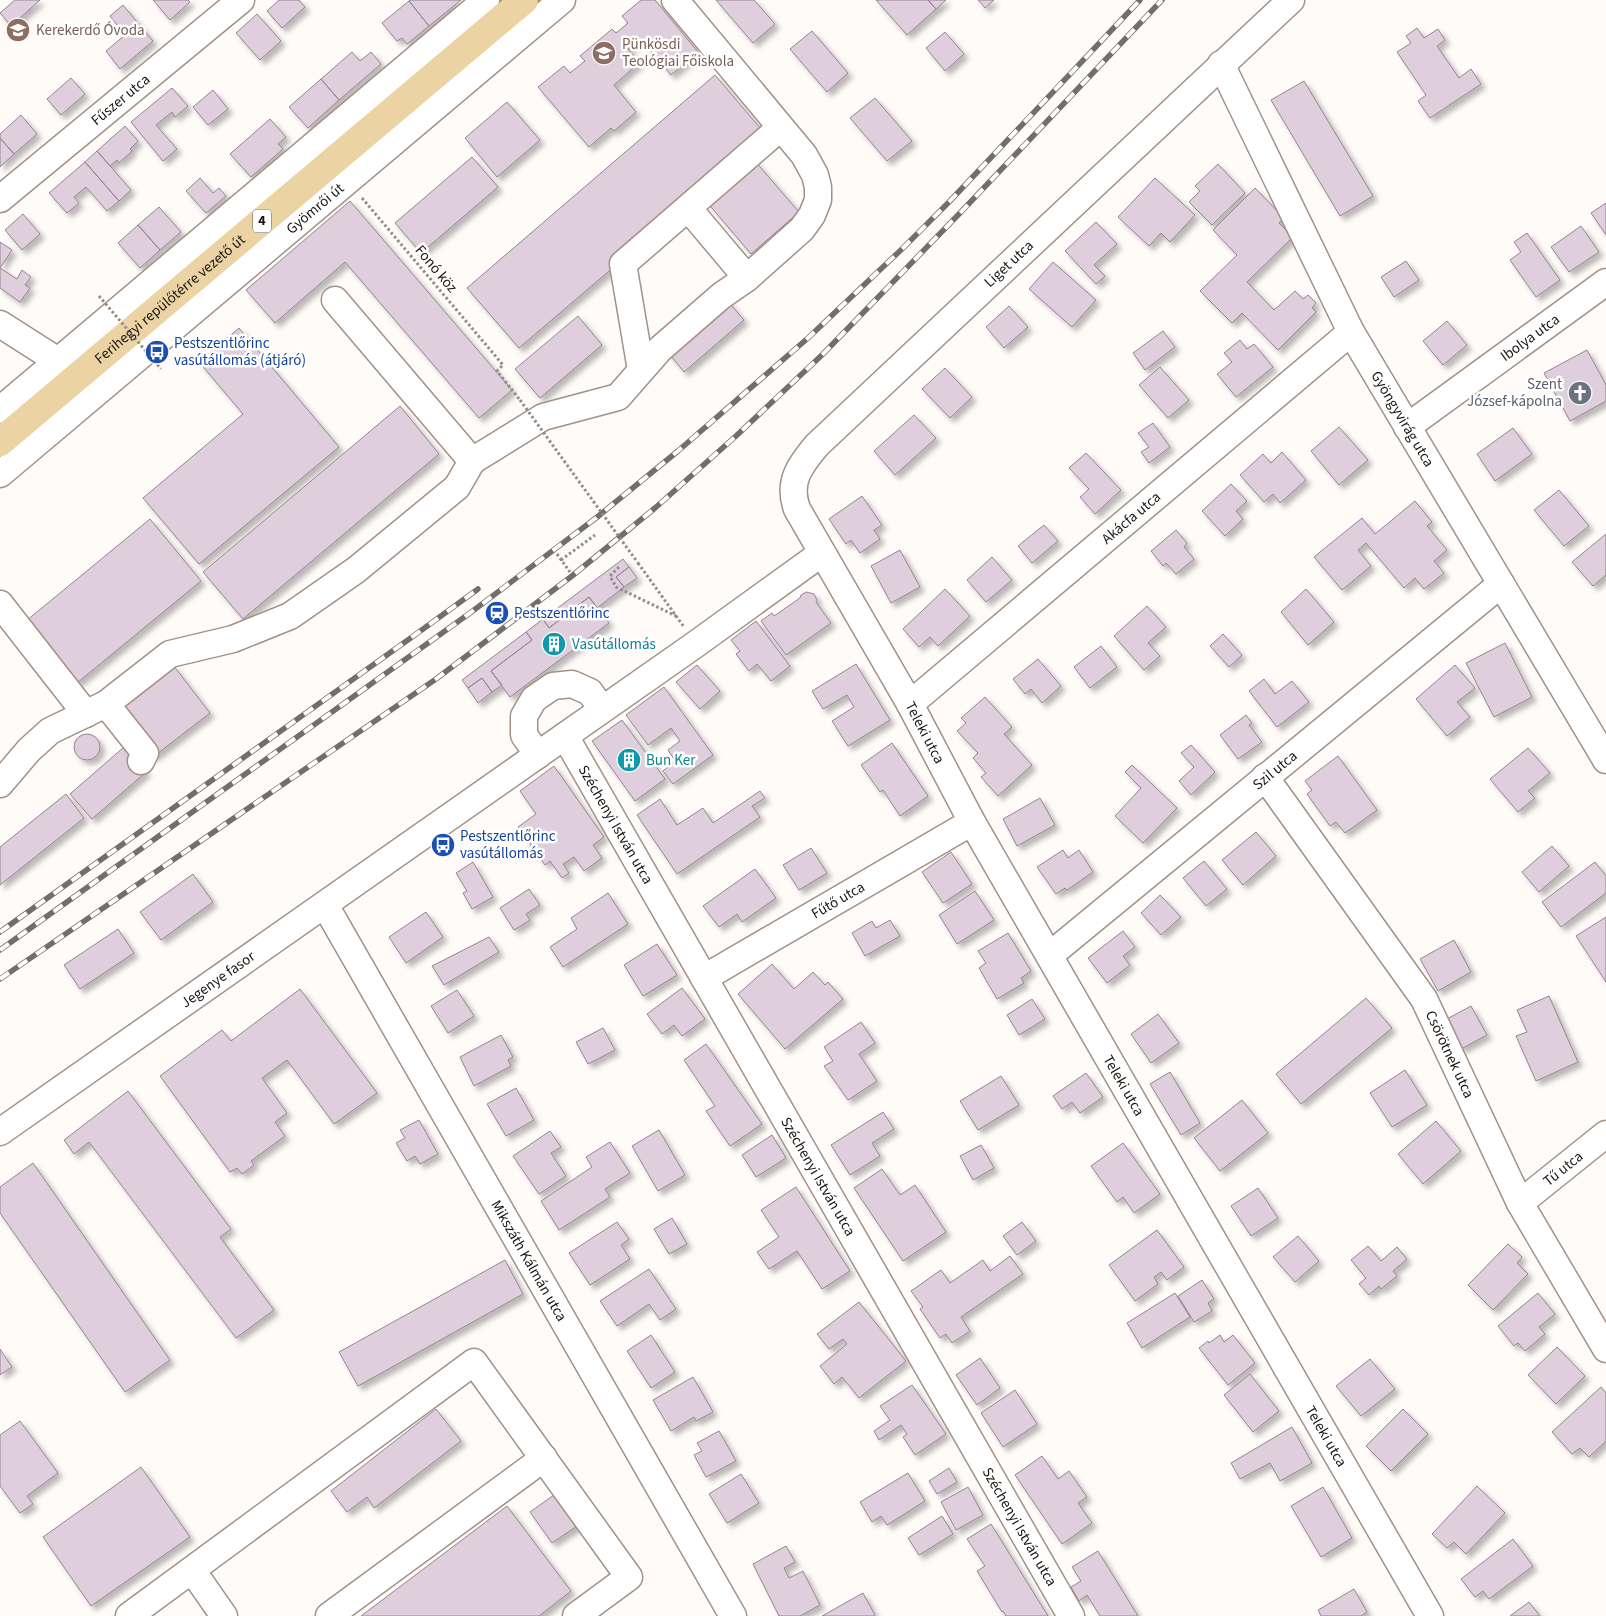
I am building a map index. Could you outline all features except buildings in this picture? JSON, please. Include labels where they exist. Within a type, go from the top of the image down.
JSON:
[{"type":"main road","name":"Ferihegyi repülőtérre vezető út","points":[[0,442],[524,0]]},
{"type":"street","name":"Fűszer utca","points":[[0,199],[241,0]]},
{"type":"street","points":[[0,410],[486,0]]},
{"type":"street","name":"Gyömrői út","points":[[0,474],[562,0]]},
{"type":"street","points":[[0,784],[37,741],[61,725],[96,709],[170,654],[233,639],[290,616],[356,570],[457,487],[472,461],[543,417],[618,397],[660,349],[721,296],[747,278],[802,229],[812,216],[818,200],[816,175],[804,155],[675,0]]},
{"type":"street","name":"Liget utca","points":[[822,553],[794,500],[796,474],[817,445],[1291,0]]},
{"type":"street","name":"Gyöngyvirág utca","points":[[1222,64],[1352,332],[1606,760]]},
{"type":"street","points":[[641,370],[623,264],[780,128]]},
{"type":"street","points":[[688,208],[747,278]]},
{"type":"street","name":"Ibolya utca","points":[[1407,427],[1606,282]]},
{"type":"street","points":[[335,300],[472,461]]},
{"type":"street","points":[[0,324],[58,361]]},
{"type":"street","name":"Akácfa utca","points":[[910,704],[1352,332]]},
{"type":"street","name":"Jegenye fasor","points":[[0,1132],[696,644],[822,553]]},
{"type":"street","name":"Teleki utca","points":[[822,553],[910,704],[972,822],[1430,1616]]},
{"type":"street","name":"Szil utca","points":[[1050,955],[1501,584]]},
{"type":"street","points":[[0,604],[96,709],[145,753],[141,761]]},
{"type":"street","points":[[538,755],[524,735],[524,716],[534,699],[553,686],[572,684],[590,692],[602,709]]},
{"type":"street","name":"Széchenyi István utca","points":[[565,736],[1070,1616]]},
{"type":"street","name":"Csörötnek utca","points":[[1265,777],[1424,999],[1520,1203],[1606,1349]]},
{"type":"street","name":"Fűtő utca","points":[[704,978],[972,822]]},
{"type":"street","name":"Mikszáth Kálmán utca","points":[[325,905],[733,1616]]},
{"type":"street","name":"Tű utca","points":[[1520,1203],[1606,1134]]},
{"type":"street","points":[[129,1616],[474,1362],[628,1577],[576,1616]]},
{"type":"street","points":[[329,1616],[544,1458]]},
{"type":"street","points":[[192,1570],[224,1616]]},
{"type":"path","name":"Fonó köz","points":[[347,180],[503,366],[497,371],[676,616]]},
{"type":"path","points":[[99,296],[162,370]]},
{"type":"path","points":[[561,560],[595,535]]},
{"type":"path","points":[[557,554],[570,572]]},
{"type":"path","points":[[619,568],[610,576],[616,587],[676,616],[696,644]]},
{"type":"railway","points":[[0,950],[470,613],[596,518],[678,451],[808,338],[903,248],[1140,0]]},
{"type":"railway","points":[[0,979],[436,679],[572,576],[655,508],[736,436],[823,354],[1162,0]]},
{"type":"railway","points":[[0,932],[478,589]]},
{"type":"place","name":"Kerekerdő Óvoda","points":[[18,30]]},
{"type":"place","name":"Pünkösdi Teológiai Főiskola","points":[[604,53]]},
{"type":"place","name":"Pestszentlőrinc vasútállomás (átjáró)","points":[[157,352]]},
{"type":"place","name":"Szent József-kápolna","points":[[1580,393]]},
{"type":"place","name":"Pestszentlőrinc","points":[[497,613]]},
{"type":"place","name":"Vasútállomás","points":[[554,644]]},
{"type":"place","name":"Bun Ker","points":[[629,760]]},
{"type":"place","name":"Pestszentlőrinc vasútállomás","points":[[443,845]]}]
